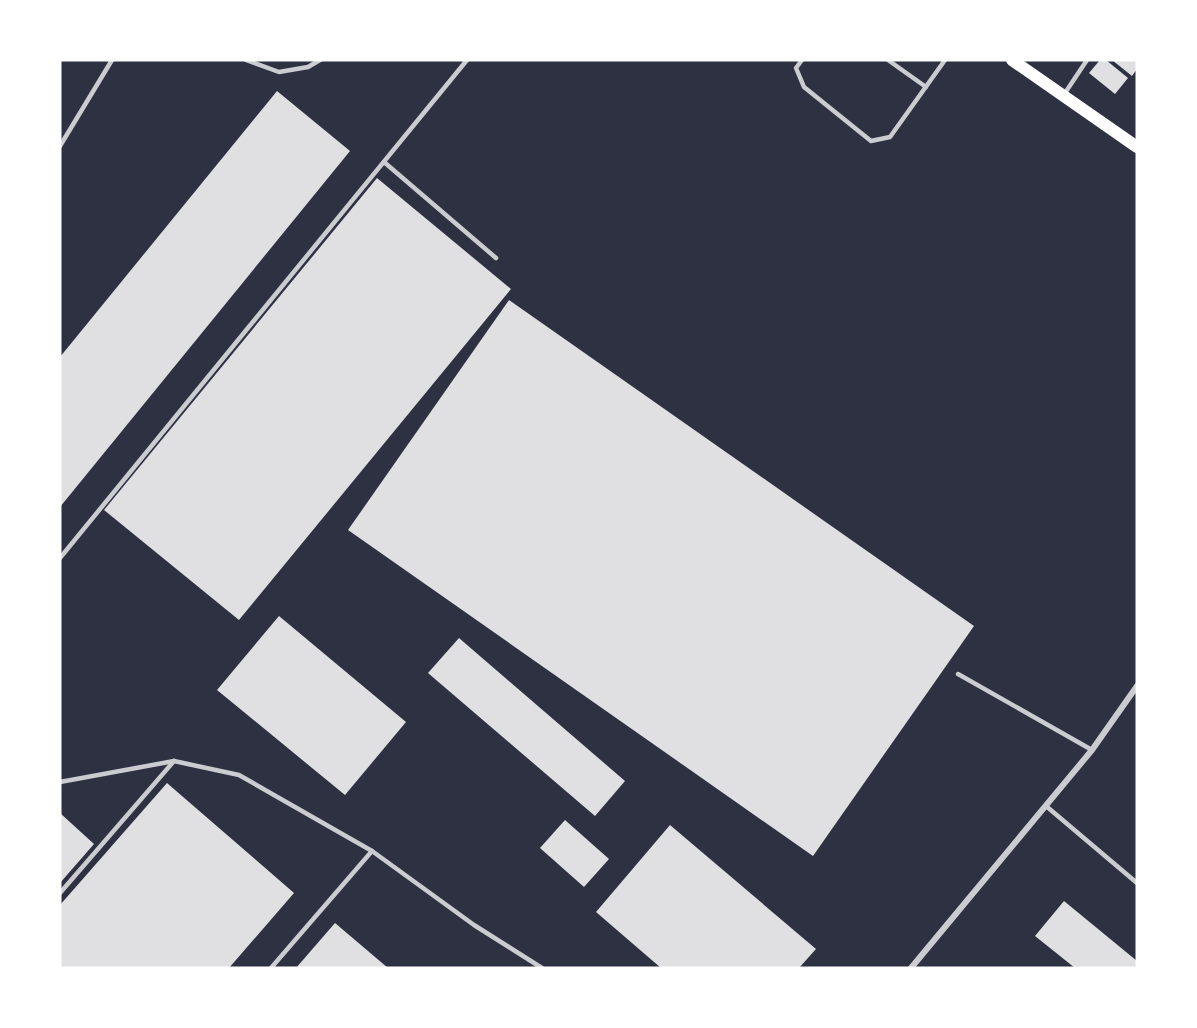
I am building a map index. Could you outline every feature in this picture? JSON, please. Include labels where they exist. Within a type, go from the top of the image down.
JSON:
[{"type":"main road","points":[[1011,60],[1135,143]]},
{"type":"street","points":[[911,968],[1092,750],[1137,687]]},
{"type":"lane","points":[[60,146],[112,60]]},
{"type":"lane","points":[[246,60],[279,72],[308,67],[320,60]]},
{"type":"lane","points":[[60,558],[467,60]]},
{"type":"lane","points":[[802,60],[796,68],[804,87],[871,141],[890,137],[945,60]]},
{"type":"lane","points":[[888,60],[926,87]]},
{"type":"lane","points":[[1063,96],[1087,60]]},
{"type":"lane","points":[[384,162],[496,258]]},
{"type":"lane","points":[[958,674],[1092,750]]},
{"type":"lane","points":[[60,893],[174,761]]},
{"type":"lane","points":[[60,782],[174,761],[239,775],[372,851],[474,925],[542,968]]},
{"type":"lane","points":[[1046,806],[1137,883]]},
{"type":"lane","points":[[271,968],[372,851]]},
{"type":"building","points":[[1100,60],[1106,60],[1128,78],[1115,94],[1089,73]]},
{"type":"building","points":[[1112,60],[1137,60],[1137,69],[1132,76]]},
{"type":"building","points":[[277,91],[350,151],[60,507],[60,357]]},
{"type":"building","points":[[377,178],[511,289],[239,620],[104,510]]},
{"type":"building","points":[[509,300],[974,626],[813,856],[348,530]]},
{"type":"building","points":[[279,616],[406,722],[345,795],[217,690]]},
{"type":"building","points":[[459,638],[625,781],[595,816],[428,673]]},
{"type":"building","points":[[167,783],[294,893],[229,968],[60,968],[60,905]]},
{"type":"building","points":[[60,813],[94,844],[60,883]]},
{"type":"building","points":[[565,820],[609,859],[584,887],[540,848]]},
{"type":"building","points":[[670,825],[816,949],[799,968],[661,968],[596,912]]},
{"type":"building","points":[[1064,901],[1137,961],[1137,968],[1075,968],[1035,936]]},
{"type":"building","points":[[335,923],[388,968],[296,968]]}]
